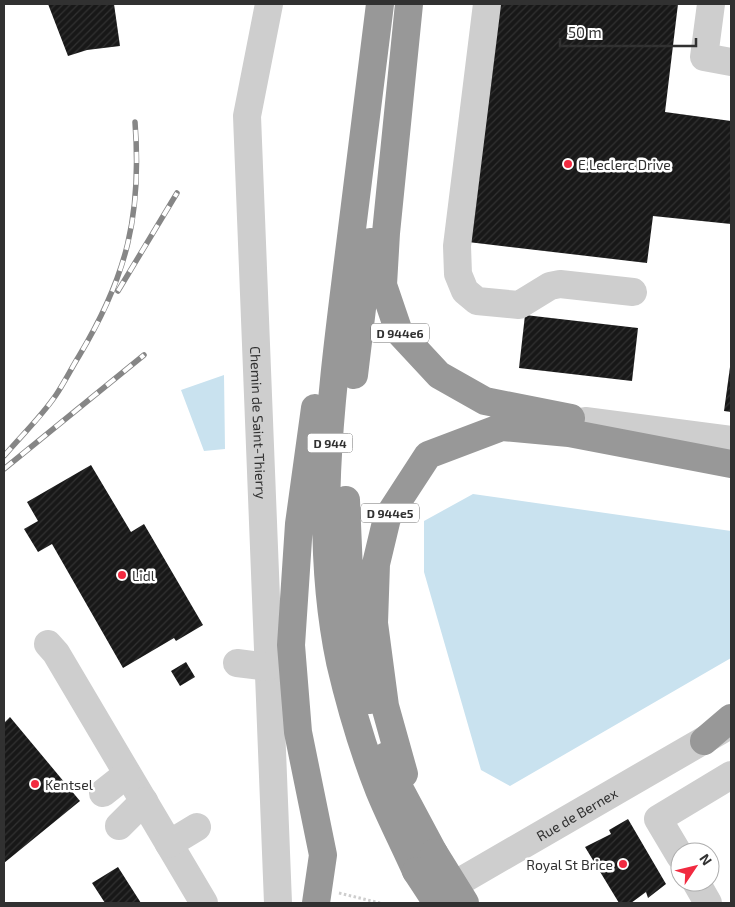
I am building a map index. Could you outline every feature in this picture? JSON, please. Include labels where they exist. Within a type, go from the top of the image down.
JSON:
[{"type":"highway","name":"D 944","points":[[380,4],[340,326],[330,427],[326,504],[330,587],[340,662],[355,719],[379,791],[425,862],[465,903]]},
{"type":"highway","name":"D 944","points":[[399,4],[349,416],[345,506],[350,595],[364,683],[377,731],[425,862],[437,903]]},
{"type":"highway","name":"D 944e6","points":[[409,4],[386,233],[383,285],[399,332],[439,375],[485,401],[731,450]]},
{"type":"highway","points":[[316,903],[323,855],[298,732],[291,645],[294,593],[299,524],[327,328],[346,208],[365,131]]},
{"type":"highway","name":"D 944e5","points":[[425,862],[430,836],[407,785],[385,706],[374,623],[376,564],[387,518],[428,455],[502,427],[569,433],[731,464]]},
{"type":"highway","points":[[704,741],[731,718]]},
{"type":"street","name":"Chemin de Saint-Thierry","points":[[268,4],[247,116],[278,903]]},
{"type":"street","points":[[487,4],[457,246],[458,274],[466,291],[477,301],[519,305],[550,286],[560,284],[633,292]]},
{"type":"street","points":[[717,13],[704,58],[731,62]]},
{"type":"street","points":[[585,421],[731,440]]},
{"type":"street","points":[[52,649],[169,844],[198,901]]},
{"type":"street","points":[[237,664],[268,667]]},
{"type":"street","name":"Rue de Bernex","points":[[423,903],[731,725]]},
{"type":"street","points":[[659,766],[703,756],[731,741]]},
{"type":"street","points":[[103,793],[127,774]]},
{"type":"street","points":[[672,842],[658,819],[731,775]]},
{"type":"street","points":[[119,826],[144,801]]},
{"type":"street","points":[[169,844],[197,827]]},
{"type":"street","points":[[702,892],[708,903]]},
{"type":"water","points":[[224,375],[225,449],[204,451],[181,390]]},
{"type":"water","points":[[473,494],[731,531],[731,658],[510,786],[481,770],[424,572],[424,521]]},
{"type":"building","points":[[48,4],[114,4],[120,46],[87,50],[68,56]]},
{"type":"building","name":"E.Leclerc Drive","points":[[496,4],[678,4],[665,112],[731,121],[731,224],[653,216],[647,263],[468,242]]},
{"type":"building","points":[[525,315],[638,328],[632,381],[519,368]]},
{"type":"building","points":[[731,367],[731,412],[724,411]]},
{"type":"building","name":"Lidl","points":[[91,465],[131,532],[144,524],[203,625],[176,641],[174,638],[123,668],[52,544],[38,552],[24,529],[38,521],[27,502]]},
{"type":"building","points":[[186,662],[195,677],[180,686],[171,671]]},
{"type":"building","name":"Kentsel","points":[[10,717],[80,801],[4,863],[4,723]]},
{"type":"building","points":[[628,819],[666,884],[648,898],[646,892],[631,903],[619,903],[585,847],[611,834],[609,830]]},
{"type":"building","points":[[118,867],[141,903],[105,903],[92,883]]},
{"type":"railway","points":[[4,456],[37,419],[65,381],[95,327],[120,271],[128,244],[136,187],[135,122]]},
{"type":"railway","points":[[118,291],[177,193]]},
{"type":"railway","points":[[4,469],[144,355]]},
{"type":"place","name":"E.Leclerc Drive","points":[[568,164]]},
{"type":"place","name":"Lidl","points":[[122,575]]},
{"type":"place","name":"Kentsel","points":[[35,784]]},
{"type":"place","name":"Royal St Brice","points":[[623,864]]}]
